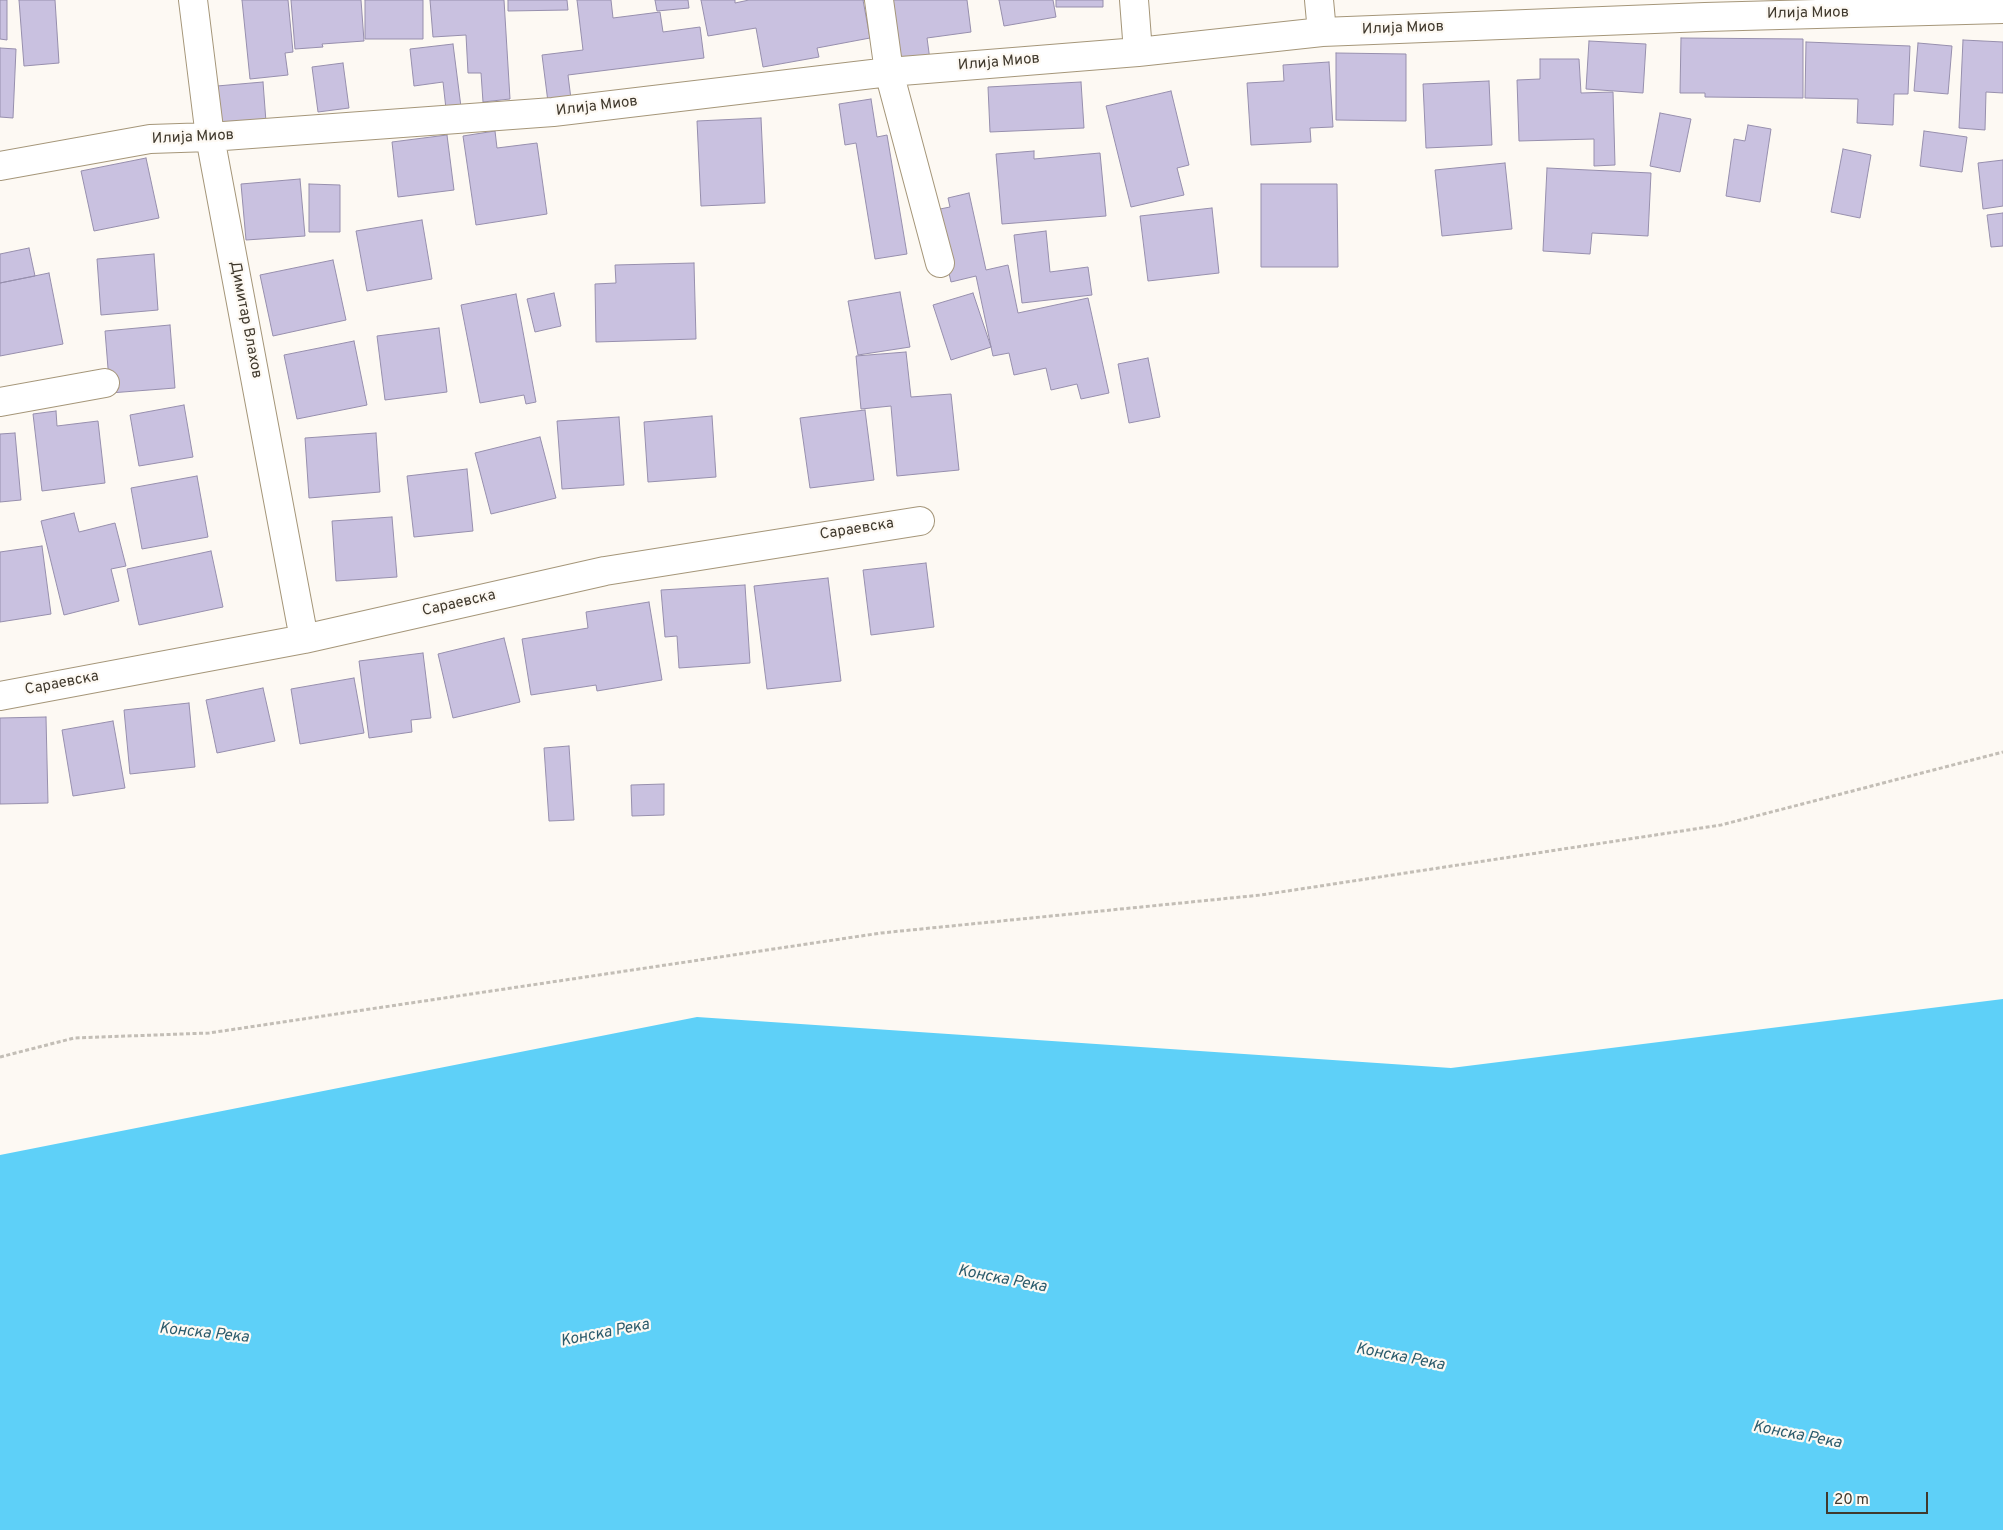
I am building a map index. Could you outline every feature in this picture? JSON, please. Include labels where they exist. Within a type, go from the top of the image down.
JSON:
[{"type":"street","name":"Димитар Влахов","points":[[193,0],[210,138],[304,639]]},
{"type":"street","points":[[879,0],[889,72],[940,263]]},
{"type":"street","points":[[1134,0],[1138,52]]},
{"type":"street","points":[[1319,0],[1322,32]]},
{"type":"street","name":"Илија Миов","points":[[0,166],[150,139],[210,138],[553,112],[889,72],[1138,52],[1322,32],[1704,8],[1858,7],[2003,9]]},
{"type":"street","points":[[0,402],[105,383]]},
{"type":"street","name":"Сараевска","points":[[0,696],[304,639],[606,571],[920,521]]},
{"type":"path","points":[[0,1057],[74,1038],[209,1033],[881,933],[1261,895],[1721,825],[2003,752]]},
{"type":"water","name":"Конска Река","points":[[2003,999],[2003,1530],[0,1530],[0,1155],[697,1017],[1451,1068]]},
{"type":"building","points":[[0,0],[7,0],[7,40],[0,39]]},
{"type":"building","points":[[19,0],[55,0],[59,63],[24,66]]},
{"type":"building","points":[[242,0],[288,0],[293,52],[285,53],[288,75],[250,79]]},
{"type":"building","points":[[291,0],[361,0],[364,41],[322,44],[323,47],[295,49]]},
{"type":"building","points":[[365,0],[423,0],[423,39],[365,39]]},
{"type":"building","points":[[430,0],[504,0],[510,99],[483,102],[481,73],[468,73],[466,35],[433,37]]},
{"type":"building","points":[[508,0],[567,0],[568,10],[508,11]]},
{"type":"building","points":[[577,0],[611,0],[613,18],[660,12],[663,32],[700,27],[704,58],[568,75],[571,99],[548,102],[542,55],[583,50]]},
{"type":"building","points":[[655,0],[688,0],[689,8],[657,11]]},
{"type":"building","points":[[701,0],[735,0],[735,3],[749,0],[863,0],[870,38],[817,48],[819,57],[763,67],[756,28],[708,36]]},
{"type":"building","points":[[892,0],[967,0],[971,32],[927,38],[930,60],[900,64]]},
{"type":"building","points":[[999,0],[1053,0],[1056,17],[1004,26]]},
{"type":"building","points":[[1056,0],[1103,0],[1103,7],[1056,7]]},
{"type":"building","points":[[1681,38],[1803,39],[1803,98],[1705,97],[1705,93],[1680,93]]},
{"type":"building","points":[[1963,40],[2003,42],[2003,93],[1986,92],[1985,130],[1959,128]]},
{"type":"building","points":[[1589,41],[1646,44],[1643,93],[1586,89]]},
{"type":"building","points":[[1806,42],[1910,46],[1908,94],[1894,94],[1893,125],[1857,123],[1858,99],[1805,98]]},
{"type":"building","points":[[1918,43],[1952,46],[1948,94],[1914,91]]},
{"type":"building","points":[[453,44],[461,107],[446,109],[443,82],[414,86],[410,49]]},
{"type":"building","points":[[0,48],[16,49],[13,118],[0,117]]},
{"type":"building","points":[[1336,53],[1406,54],[1406,121],[1336,120]]},
{"type":"building","points":[[1540,59],[1579,59],[1581,93],[1613,92],[1615,165],[1594,166],[1594,139],[1519,141],[1517,80],[1540,79]]},
{"type":"building","points":[[1329,62],[1333,127],[1310,128],[1311,142],[1251,145],[1247,83],[1284,81],[1283,65]]},
{"type":"building","points":[[343,63],[349,108],[318,112],[312,67]]},
{"type":"building","points":[[1489,81],[1492,145],[1426,148],[1423,84]]},
{"type":"building","points":[[263,82],[266,122],[220,125],[217,86]]},
{"type":"building","points":[[1081,82],[1084,128],[990,132],[988,87]]},
{"type":"building","points":[[1171,91],[1189,165],[1177,168],[1184,195],[1131,207],[1106,106]]},
{"type":"building","points":[[871,99],[877,137],[887,135],[907,254],[875,259],[856,143],[845,145],[839,104]]},
{"type":"building","points":[[1660,113],[1691,119],[1680,172],[1650,166]]},
{"type":"building","points":[[761,118],[765,203],[701,206],[697,121]]},
{"type":"building","points":[[1748,125],[1771,129],[1760,202],[1726,196],[1734,139],[1745,141]]},
{"type":"building","points":[[495,131],[497,148],[537,143],[547,214],[476,225],[463,136]]},
{"type":"building","points":[[1924,131],[1967,137],[1962,172],[1920,166]]},
{"type":"building","points":[[447,135],[454,190],[398,197],[392,142]]},
{"type":"building","points":[[1843,149],[1871,155],[1860,218],[1831,212]]},
{"type":"building","points":[[1034,151],[1034,159],[1100,153],[1106,216],[1002,224],[996,154]]},
{"type":"building","points":[[146,158],[159,218],[94,231],[81,171]]},
{"type":"building","points":[[2003,160],[2003,206],[1983,209],[1978,163]]},
{"type":"building","points":[[1505,163],[1512,229],[1442,236],[1435,170]]},
{"type":"building","points":[[1547,168],[1651,173],[1648,236],[1592,233],[1590,254],[1543,251]]},
{"type":"building","points":[[300,179],[305,236],[246,240],[241,184]]},
{"type":"building","points":[[309,184],[340,185],[340,232],[309,232]]},
{"type":"building","points":[[1261,184],[1337,184],[1338,267],[1261,267]]},
{"type":"building","points":[[969,193],[986,270],[1008,265],[1018,313],[1088,298],[1109,393],[1081,399],[1077,384],[1051,390],[1046,368],[1014,375],[1009,353],[993,356],[976,276],[951,282],[935,210],[950,207],[948,198]]},
{"type":"building","points":[[1212,208],[1219,273],[1148,281],[1140,216]]},
{"type":"building","points":[[2003,213],[2003,246],[1991,247],[1987,215]]},
{"type":"building","points":[[422,220],[432,279],[367,291],[356,231]]},
{"type":"building","points":[[1046,231],[1050,272],[1088,267],[1092,295],[1022,303],[1014,235]]},
{"type":"building","points":[[29,248],[35,276],[0,283],[0,254]]},
{"type":"building","points":[[154,254],[158,310],[101,315],[97,259]]},
{"type":"building","points":[[333,260],[346,320],[273,336],[260,275]]},
{"type":"building","points":[[694,263],[696,339],[596,342],[595,284],[616,283],[615,265]]},
{"type":"building","points":[[49,273],[63,344],[0,356],[0,283]]},
{"type":"building","points":[[900,292],[910,347],[858,355],[848,301]]},
{"type":"building","points":[[554,293],[561,326],[535,332],[527,299]]},
{"type":"building","points":[[973,293],[991,347],[951,360],[933,305]]},
{"type":"building","points":[[516,294],[536,402],[526,404],[524,395],[480,403],[461,305]]},
{"type":"building","points":[[170,325],[175,388],[110,393],[105,331]]},
{"type":"building","points":[[439,328],[447,392],[385,400],[377,336]]},
{"type":"building","points":[[354,341],[367,405],[297,419],[284,355]]},
{"type":"building","points":[[906,352],[911,397],[951,394],[959,470],[897,476],[891,406],[861,409],[856,356]]},
{"type":"building","points":[[1148,358],[1160,417],[1129,423],[1118,364]]},
{"type":"building","points":[[184,405],[193,457],[139,466],[130,415]]},
{"type":"building","points":[[865,410],[874,480],[810,488],[800,418]]},
{"type":"building","points":[[56,411],[57,426],[98,421],[105,483],[42,491],[33,414]]},
{"type":"building","points":[[712,416],[716,477],[648,482],[644,422]]},
{"type":"building","points":[[619,417],[624,485],[562,489],[557,421]]},
{"type":"building","points":[[15,433],[21,500],[0,502],[0,434]]},
{"type":"building","points":[[376,433],[380,492],[309,498],[305,438]]},
{"type":"building","points":[[540,437],[556,498],[491,514],[475,453]]},
{"type":"building","points":[[467,469],[473,531],[414,537],[407,476]]},
{"type":"building","points":[[197,476],[208,537],[142,549],[131,488]]},
{"type":"building","points":[[74,513],[79,532],[115,523],[126,566],[111,569],[119,601],[64,615],[41,521]]},
{"type":"building","points":[[392,517],[397,577],[336,581],[332,521]]},
{"type":"building","points":[[42,546],[51,614],[0,622],[0,552]]},
{"type":"building","points":[[211,551],[223,607],[139,625],[127,569]]},
{"type":"building","points":[[926,563],[934,627],[871,635],[863,570]]},
{"type":"building","points":[[828,578],[841,681],[767,689],[754,586]]},
{"type":"building","points":[[745,585],[750,663],[679,668],[677,636],[665,637],[661,590]]},
{"type":"building","points":[[649,602],[662,680],[597,691],[596,685],[531,695],[522,639],[588,628],[586,612]]},
{"type":"building","points":[[504,638],[520,702],[453,718],[438,654]]},
{"type":"building","points":[[423,653],[431,718],[411,720],[412,732],[369,738],[359,661]]},
{"type":"building","points":[[354,678],[364,733],[300,744],[291,689]]},
{"type":"building","points":[[263,688],[275,741],[217,753],[206,700]]},
{"type":"building","points":[[189,703],[195,767],[130,774],[124,710]]},
{"type":"building","points":[[46,717],[48,803],[0,804],[0,718]]},
{"type":"building","points":[[113,721],[125,788],[73,796],[62,730]]},
{"type":"building","points":[[569,746],[574,820],[549,821],[544,748]]},
{"type":"building","points":[[664,784],[664,815],[632,816],[631,785]]}]
